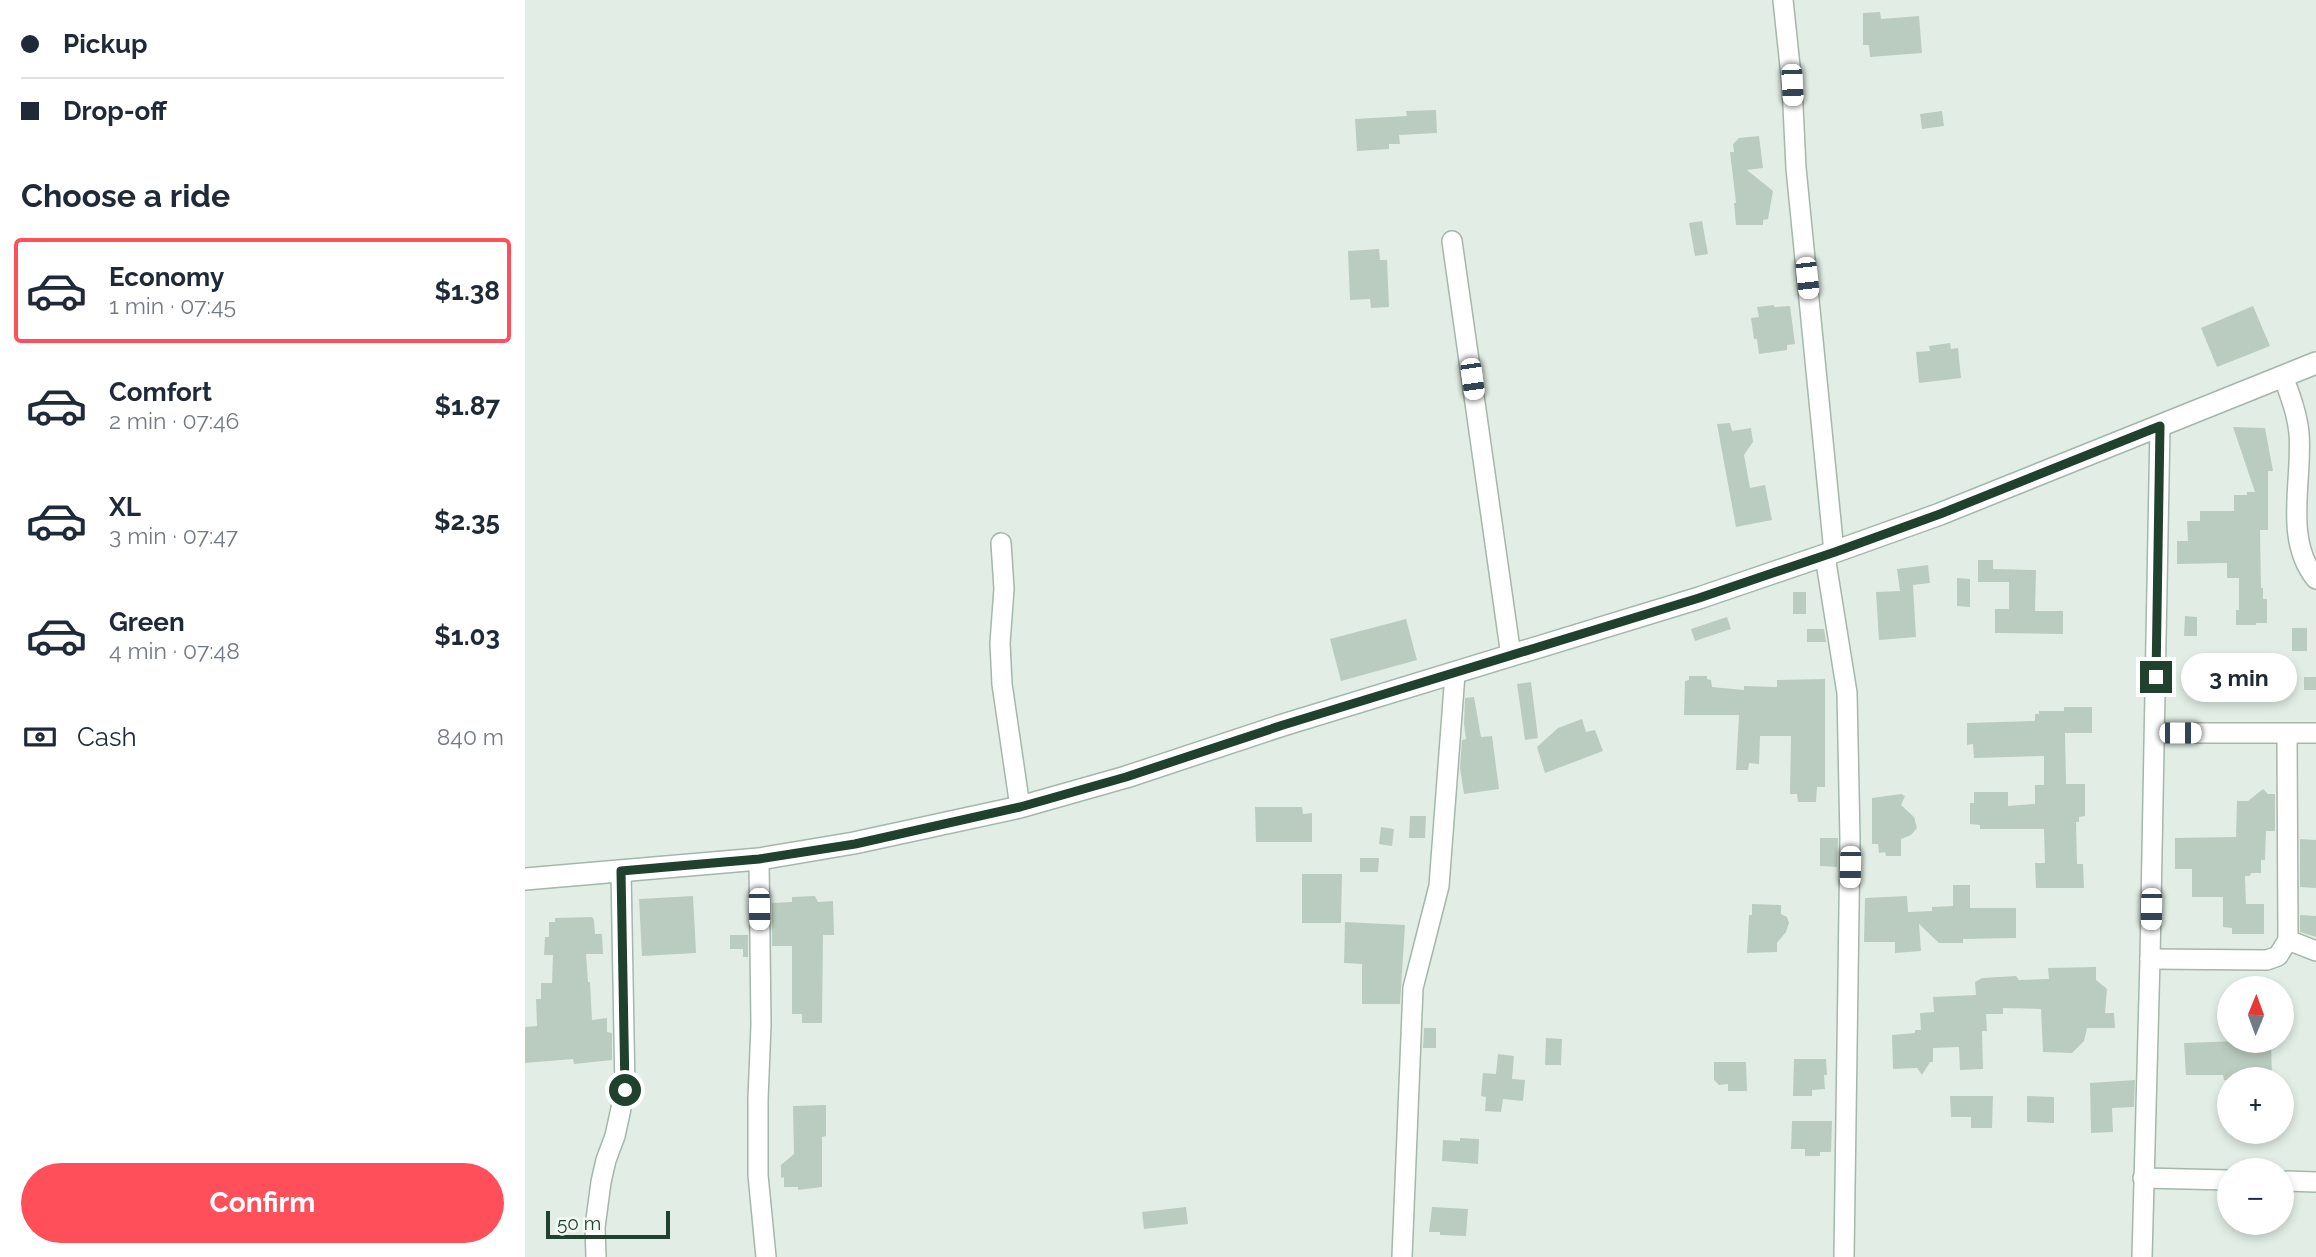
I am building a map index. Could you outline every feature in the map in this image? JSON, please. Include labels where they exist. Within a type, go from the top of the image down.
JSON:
[{"type":"street","points":[[1783,0],[1830,554],[1847,693],[1850,839],[1844,1257]]},
{"type":"street","points":[[1452,241],[1511,656]]},
{"type":"street","points":[[525,879],[759,859],[855,844],[1020,807],[1126,777],[1283,725],[1699,598],[1830,554],[1940,514],[2316,363]]},
{"type":"street","points":[[2283,376],[2296,413],[2299,436],[2298,530],[2301,553],[2316,579]]},
{"type":"street","points":[[2142,1257],[2160,426]]},
{"type":"street","points":[[1001,543],[1004,589],[1000,643],[1002,684],[1020,807]]},
{"type":"street","points":[[1402,1257],[1413,988],[1439,886],[1455,674]]},
{"type":"street","points":[[2155,733],[2316,733]]},
{"type":"street","points":[[2150,959],[2267,960],[2278,956],[2288,940],[2287,734]]},
{"type":"street","points":[[759,859],[761,1025],[758,1175],[766,1257]]},
{"type":"street","points":[[596,1257],[595,1227],[601,1182],[625,1090],[621,871]]},
{"type":"street","points":[[2288,940],[2316,951]]},
{"type":"street","points":[[2143,1178],[2217,1180]]},
{"type":"street","points":[[2294,1181],[2316,1182]]},
{"type":"building","points":[[1880,12],[1881,19],[1919,16],[1922,53],[1870,57],[1869,45],[1863,45],[1863,13]]},
{"type":"building","points":[[1436,110],[1437,133],[1399,135],[1400,144],[1389,144],[1389,149],[1357,151],[1355,119],[1407,116],[1406,111]]},
{"type":"building","points":[[1942,111],[1944,126],[1922,129],[1920,114]]},
{"type":"building","points":[[1759,136],[1763,168],[1747,170],[1773,191],[1768,219],[1763,220],[1763,225],[1736,225],[1730,152],[1734,152],[1733,144],[1739,138]]},
{"type":"building","points":[[1702,221],[1708,254],[1695,256],[1689,223]]},
{"type":"building","points":[[1379,249],[1380,260],[1387,260],[1389,307],[1371,308],[1370,299],[1350,300],[1348,251]]},
{"type":"building","points":[[1790,306],[1795,344],[1787,345],[1787,350],[1759,354],[1751,318],[1759,317],[1757,307]]},
{"type":"building","points":[[2253,306],[2270,346],[2217,367],[2201,328]]},
{"type":"building","points":[[1950,343],[1951,349],[1958,348],[1961,378],[1919,383],[1916,352],[1930,351],[1929,346]]},
{"type":"building","points":[[1730,423],[1732,431],[1751,428],[1753,442],[1744,455],[1750,488],[1765,485],[1772,520],[1736,527],[1717,424]]},
{"type":"building","points":[[2233,427],[2265,428],[2273,471],[2268,471],[2268,530],[2260,530],[2261,588],[2263,599],[2267,599],[2267,623],[2256,625],[2236,625],[2239,578],[2227,578],[2227,563],[2177,564],[2177,541],[2188,541],[2187,521],[2200,521],[2200,511],[2234,511],[2234,495],[2255,492]]},
{"type":"building","points":[[1978,560],[1993,560],[1993,569],[2036,570],[2035,611],[2063,611],[2063,634],[1995,633],[1995,609],[2009,609],[2009,582],[1978,582]]},
{"type":"building","points":[[1928,565],[1930,583],[1913,585],[1916,637],[1879,640],[1876,592],[1900,591],[1897,569]]},
{"type":"building","points":[[1957,578],[1970,579],[1970,607],[1957,606]]},
{"type":"building","points":[[1793,592],[1806,592],[1806,614],[1793,614]]},
{"type":"building","points":[[2185,616],[2197,617],[2197,636],[2184,636]]},
{"type":"building","points":[[1727,617],[1731,629],[1695,641],[1691,629]]},
{"type":"building","points":[[1406,619],[1417,660],[1341,681],[1330,639]]},
{"type":"building","points":[[2292,628],[2307,628],[2307,651],[2292,651]]},
{"type":"building","points":[[1807,629],[1824,629],[1826,642],[1807,642]]},
{"type":"building","points":[[1689,676],[1707,676],[1712,687],[1744,690],[1744,686],[1777,687],[1777,680],[1825,679],[1825,787],[1817,787],[1816,802],[1798,802],[1797,794],[1790,794],[1791,736],[1760,736],[1759,764],[1749,763],[1748,770],[1736,770],[1739,715],[1684,715],[1685,681],[1689,680]]},
{"type":"building","points":[[2304,677],[2316,677],[2316,690],[2304,690]]},
{"type":"building","points":[[1531,682],[1538,738],[1525,740],[1517,684]]},
{"type":"building","points":[[1474,697],[1481,737],[1492,736],[1499,789],[1464,794],[1460,768],[1462,740],[1466,739],[1465,698]]},
{"type":"building","points":[[2064,707],[2092,707],[2092,733],[2065,733],[2066,784],[2085,784],[2085,816],[2079,817],[2079,822],[2076,822],[2077,864],[2083,864],[2084,888],[2036,888],[2035,863],[2045,863],[2044,829],[1980,829],[1980,825],[1970,824],[1970,803],[1974,803],[1974,792],[2008,792],[2008,806],[2035,804],[2035,785],[2044,785],[2044,756],[1974,758],[1973,744],[1967,745],[1967,723],[2035,721],[2035,714],[2039,714],[2039,711],[2064,711]]},
{"type":"building","points":[[1582,719],[1586,732],[1595,730],[1603,751],[1545,773],[1537,747],[1558,728]]},
{"type":"building","points":[[2263,789],[2268,794],[2275,794],[2275,831],[2266,831],[2265,860],[2261,860],[2261,873],[2245,876],[2246,904],[2264,904],[2264,934],[2232,934],[2232,928],[2223,927],[2223,897],[2192,897],[2192,869],[2175,869],[2175,838],[2236,837],[2237,801],[2248,801]]},
{"type":"building","points":[[1901,794],[1905,796],[1901,805],[1914,817],[1917,828],[1911,835],[1901,839],[1901,856],[1886,856],[1885,852],[1879,853],[1878,844],[1872,844],[1872,798]]},
{"type":"building","points":[[1255,807],[1302,807],[1303,814],[1312,813],[1312,842],[1256,842]]},
{"type":"building","points":[[1410,816],[1426,816],[1425,838],[1409,838]]},
{"type":"building","points":[[1381,827],[1394,829],[1392,846],[1379,844]]},
{"type":"building","points":[[1820,838],[1838,838],[1837,867],[1820,866]]},
{"type":"building","points":[[2300,839],[2316,840],[2316,888],[2300,887]]},
{"type":"building","points":[[1360,858],[1379,858],[1378,872],[1360,872]]},
{"type":"building","points":[[1302,874],[1342,874],[1341,923],[1302,923]]},
{"type":"building","points":[[1953,885],[1970,885],[1970,908],[2016,908],[2016,938],[1963,939],[1963,943],[1939,943],[1919,924],[1921,951],[1895,953],[1895,942],[1864,942],[1865,898],[1907,896],[1908,912],[1932,911],[1932,907],[1953,906]]},
{"type":"building","points":[[693,896],[696,953],[642,956],[639,899]]},
{"type":"building","points":[[815,896],[818,902],[833,901],[834,935],[823,935],[822,1023],[802,1023],[802,1014],[792,1014],[792,946],[772,946],[772,903],[792,902],[792,897]]},
{"type":"building","points":[[1752,904],[1781,905],[1781,914],[1787,917],[1789,923],[1777,943],[1777,952],[1747,953]]},
{"type":"building","points":[[2300,915],[2316,916],[2316,937],[2300,932]]},
{"type":"building","points":[[592,917],[595,934],[602,934],[603,954],[586,954],[592,1020],[607,1018],[607,1032],[612,1033],[612,1060],[574,1064],[573,1059],[525,1063],[525,1027],[537,1026],[536,999],[541,999],[541,983],[552,983],[553,955],[544,955],[545,937],[549,937],[549,922],[555,922],[555,918]]},
{"type":"building","points":[[1345,922],[1405,925],[1400,1004],[1362,1004],[1362,964],[1344,963]]},
{"type":"building","points":[[730,935],[748,935],[748,957],[743,957],[743,949],[730,949]]},
{"type":"building","points":[[2096,967],[2096,980],[2107,989],[2105,1013],[2114,1013],[2115,1028],[2087,1028],[2084,1041],[2072,1053],[2043,1052],[2041,1009],[2003,1008],[2003,1014],[1986,1014],[1987,1031],[1982,1031],[1983,1069],[1960,1070],[1959,1047],[1933,1048],[1933,1062],[1930,1062],[1922,1075],[1917,1068],[1893,1069],[1892,1035],[1921,1030],[1920,1013],[1934,1012],[1933,997],[1976,995],[1975,982],[1982,978],[2016,976],[2019,980],[2049,979],[2048,968]]},
{"type":"building","points":[[1424,1028],[1436,1028],[1436,1048],[1423,1048]]},
{"type":"building","points":[[1546,1038],[1562,1039],[1561,1065],[1545,1065]]},
{"type":"building","points":[[2217,1042],[2217,1054],[2271,1054],[2272,1067],[2217,1067],[2217,1075],[2186,1075],[2184,1043]]},
{"type":"building","points":[[1498,1054],[1514,1056],[1512,1079],[1525,1080],[1523,1101],[1503,1099],[1501,1112],[1485,1111],[1486,1097],[1481,1096],[1483,1073],[1496,1074]]},
{"type":"building","points":[[1794,1059],[1826,1059],[1825,1089],[1812,1090],[1812,1096],[1793,1096]]},
{"type":"building","points":[[1714,1062],[1746,1062],[1747,1091],[1728,1091],[1728,1084],[1719,1085],[1714,1080]]},
{"type":"building","points":[[2135,1080],[2134,1107],[2112,1108],[2113,1132],[2091,1133],[2090,1083]]},
{"type":"building","points":[[1950,1096],[1993,1096],[1992,1128],[1971,1128],[1971,1117],[1951,1117]]},
{"type":"building","points":[[2027,1096],[2054,1097],[2054,1123],[2027,1122]]},
{"type":"building","points":[[826,1105],[826,1136],[822,1137],[822,1187],[798,1190],[798,1187],[784,1187],[781,1165],[794,1154],[793,1106]]},
{"type":"building","points":[[1792,1121],[1832,1121],[1831,1152],[1820,1152],[1820,1156],[1805,1156],[1805,1149],[1791,1149]]},
{"type":"building","points":[[1460,1138],[1479,1139],[1478,1164],[1442,1161],[1443,1140],[1460,1141]]},
{"type":"building","points":[[1186,1207],[1188,1224],[1144,1229],[1142,1212]]},
{"type":"building","points":[[1432,1207],[1468,1209],[1466,1236],[1429,1232]]},
{"type":"route","points":[[625,1090],[621,871],[759,859],[855,844],[1020,807],[1126,777],[1283,725],[1699,598],[1835,552],[1940,514],[2160,426],[2156,677]]}]
